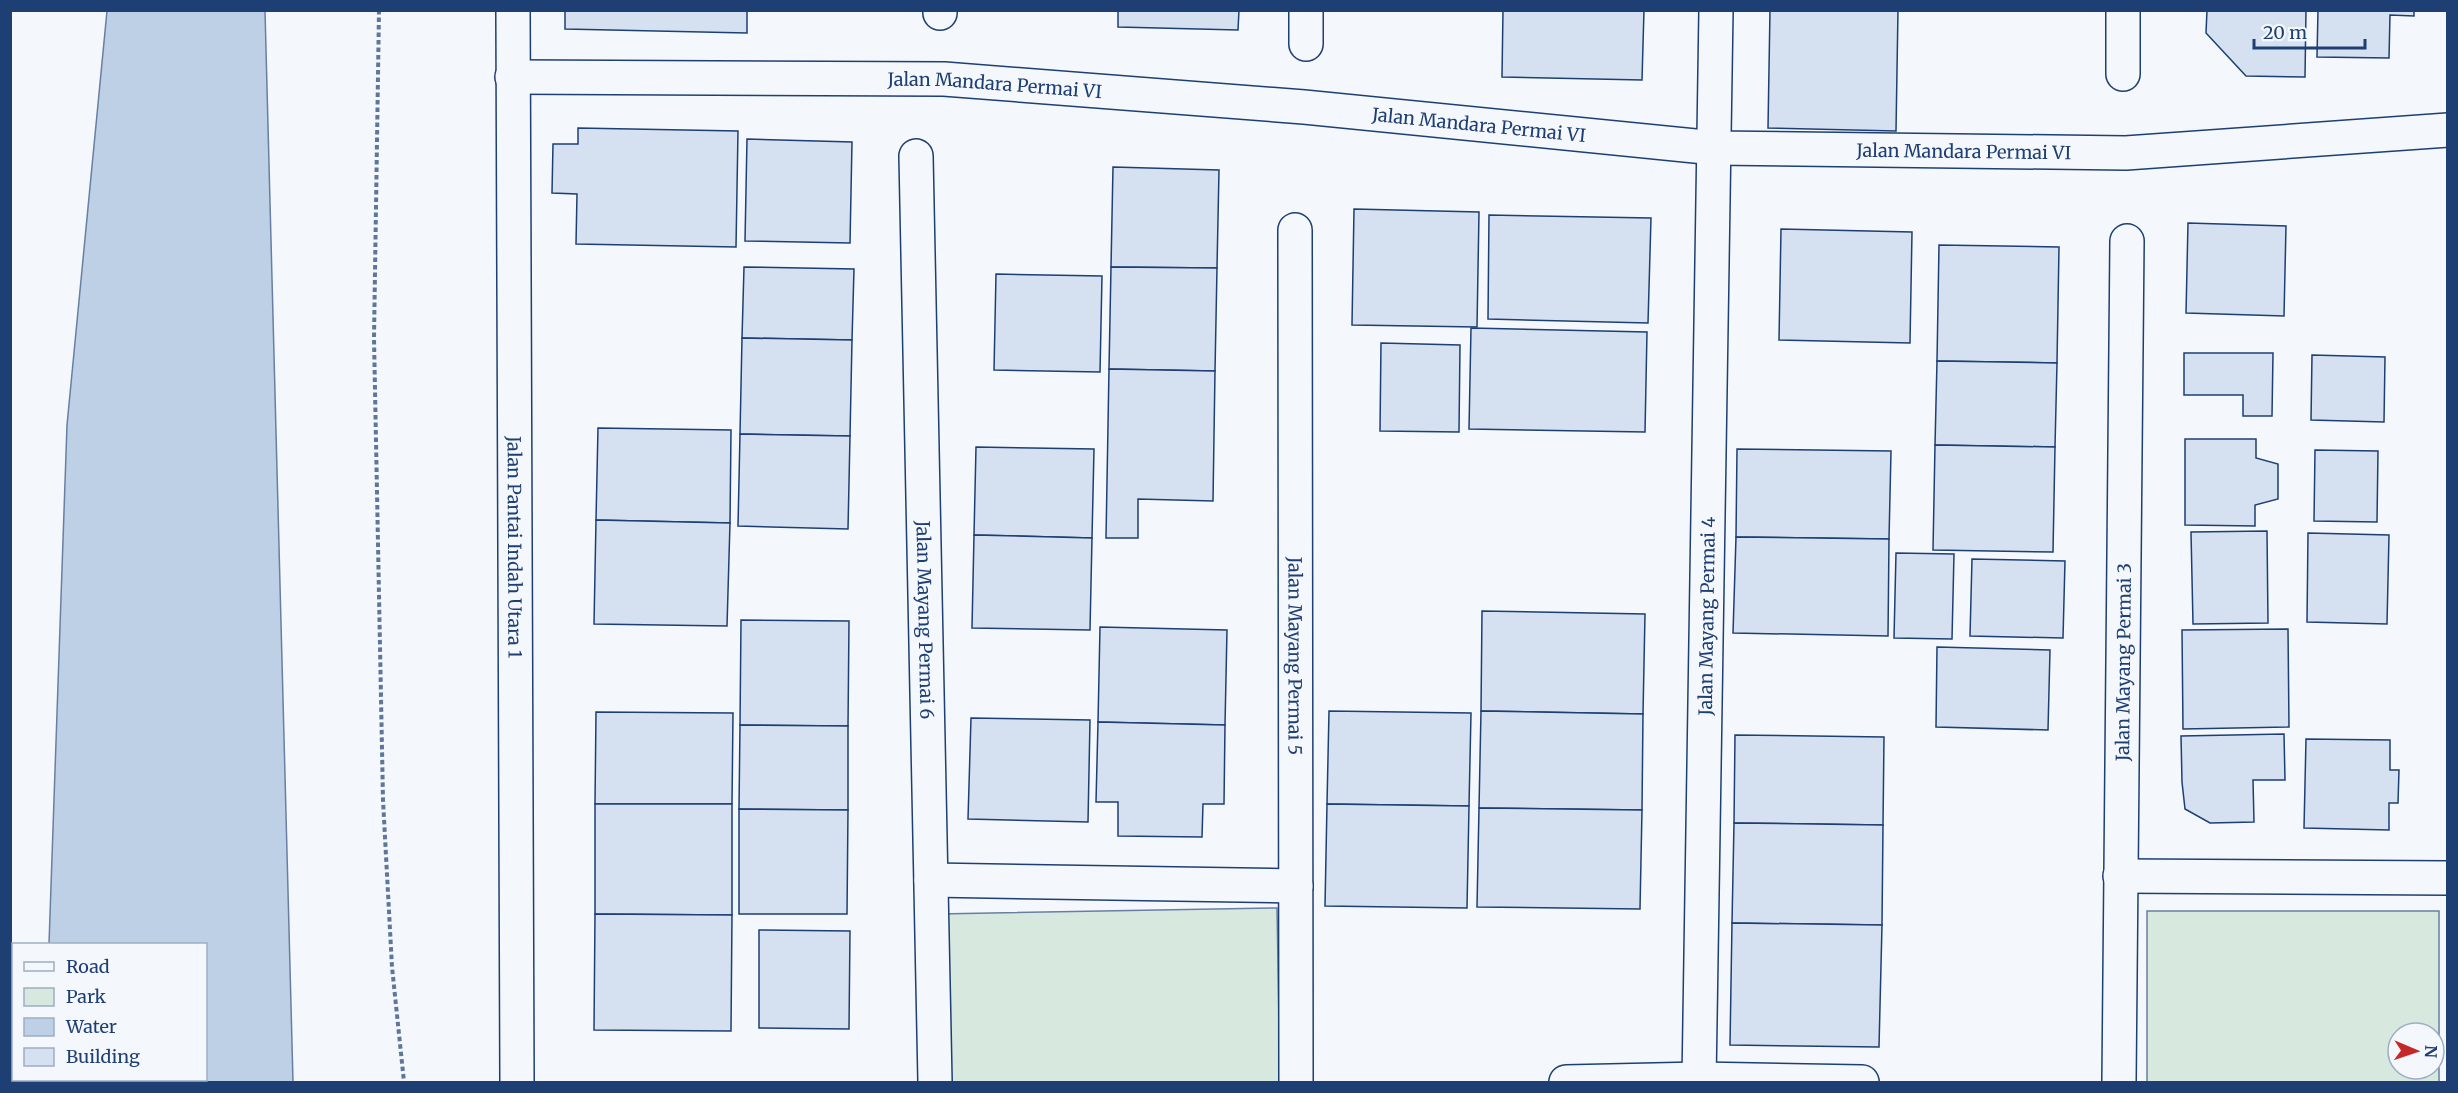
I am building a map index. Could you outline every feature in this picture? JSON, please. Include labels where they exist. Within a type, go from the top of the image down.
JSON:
[{"type":"street","name":"Jalan Pantai Indah Utara 1","points":[[513,10],[517,1083]]},
{"type":"street","points":[[1306,10],[1306,44]]},
{"type":"street","name":"Jalan Mayang Permai 4","points":[[1699,1081],[1716,10]]},
{"type":"street","points":[[2123,10],[2123,74]]},
{"type":"street","name":"Jalan Mandara Permai VI","points":[[512,77],[944,79],[1292,106],[1715,148],[2126,153],[2448,129]]},
{"type":"street","name":"Jalan Mayang Permai 6","points":[[916,156],[935,1083]]},
{"type":"street","name":"Jalan Mayang Permai 5","points":[[1295,230],[1296,1083]]},
{"type":"street","name":"Jalan Mayang Permai 3","points":[[2118,1083],[2127,241]]},
{"type":"street","points":[[2120,876],[2448,878]]},
{"type":"street","points":[[931,880],[1296,886]]},
{"type":"street","points":[[1566,1083],[1699,1081],[1862,1083]]},
{"type":"path","points":[[379,10],[374,338],[382,788],[392,967],[404,1083]]},
{"type":"green space","points":[[1277,908],[1280,1082],[941,1082],[938,914]]},
{"type":"green space","points":[[2147,911],[2439,911],[2439,1021],[2386,1021],[2386,1081],[2439,1082],[2147,1082]]},
{"type":"water","points":[[107,11],[265,11],[293,1082],[44,1082],[207,1081],[207,943],[49,943],[67,425]]},
{"type":"building","points":[[565,10],[747,10],[747,33],[565,29]]},
{"type":"building","points":[[1118,10],[1239,10],[1238,30],[1118,27]]},
{"type":"building","points":[[1503,10],[1644,10],[1642,80],[1502,77]]},
{"type":"building","points":[[1770,10],[1898,10],[1896,131],[1768,128]]},
{"type":"building","points":[[2207,10],[2306,10],[2305,77],[2246,76],[2206,33]]},
{"type":"building","points":[[2318,10],[2414,10],[2414,16],[2390,15],[2389,58],[2317,57]]},
{"type":"building","points":[[578,128],[738,131],[736,247],[576,244],[577,194],[552,193],[553,144],[578,144]]},
{"type":"building","points":[[747,139],[852,142],[850,243],[745,241]]},
{"type":"building","points":[[1113,167],[1219,170],[1217,268],[1111,267]]},
{"type":"building","points":[[1354,209],[1479,212],[1477,327],[1352,325]]},
{"type":"building","points":[[1489,215],[1651,218],[1648,323],[1488,319]]},
{"type":"building","points":[[2188,223],[2286,226],[2284,316],[2186,313]]},
{"type":"building","points":[[1781,229],[1912,232],[1910,343],[1779,340]]},
{"type":"building","points":[[1939,245],[2059,247],[2057,363],[1937,361]]},
{"type":"building","points":[[744,267],[854,269],[852,340],[742,338]]},
{"type":"building","points":[[1111,267],[1217,268],[1215,371],[1109,369]]},
{"type":"building","points":[[996,274],[1102,276],[1100,372],[994,370]]},
{"type":"building","points":[[1471,328],[1647,332],[1645,432],[1469,429]]},
{"type":"building","points":[[742,338],[852,340],[850,436],[740,434]]},
{"type":"building","points":[[1381,343],[1460,345],[1459,432],[1380,431]]},
{"type":"building","points":[[2184,353],[2273,353],[2272,416],[2243,416],[2243,395],[2184,395]]},
{"type":"building","points":[[2312,355],[2385,357],[2384,422],[2311,420]]},
{"type":"building","points":[[1937,361],[2057,363],[2055,447],[1935,445]]},
{"type":"building","points":[[1109,369],[1215,371],[1213,501],[1138,499],[1138,538],[1106,538]]},
{"type":"building","points":[[598,428],[731,430],[730,523],[596,520]]},
{"type":"building","points":[[740,434],[850,436],[848,529],[738,526]]},
{"type":"building","points":[[2185,439],[2256,439],[2256,458],[2278,464],[2278,499],[2255,505],[2255,526],[2185,525]]},
{"type":"building","points":[[1935,445],[2055,447],[2053,552],[1933,550]]},
{"type":"building","points":[[976,447],[1094,449],[1092,538],[974,535]]},
{"type":"building","points":[[1737,449],[1891,451],[1889,539],[1736,537]]},
{"type":"building","points":[[2315,450],[2378,451],[2377,522],[2314,521]]},
{"type":"building","points":[[596,520],[730,523],[727,626],[594,624]]},
{"type":"building","points":[[2267,531],[2268,623],[2193,624],[2191,532]]},
{"type":"building","points":[[2308,533],[2389,535],[2387,624],[2307,622]]},
{"type":"building","points":[[974,535],[1092,538],[1090,630],[972,628]]},
{"type":"building","points":[[1736,537],[1889,539],[1888,636],[1733,633]]},
{"type":"building","points":[[1896,553],[1954,554],[1952,639],[1894,638]]},
{"type":"building","points":[[1972,559],[2065,561],[2063,638],[1970,636]]},
{"type":"building","points":[[1482,611],[1645,614],[1643,714],[1481,711]]},
{"type":"building","points":[[741,620],[849,621],[848,726],[740,725]]},
{"type":"building","points":[[1100,627],[1227,630],[1225,725],[1098,722]]},
{"type":"building","points":[[2288,629],[2289,727],[2183,729],[2182,630]]},
{"type":"building","points":[[1937,647],[2050,650],[2048,730],[1936,727]]},
{"type":"building","points":[[1329,711],[1471,713],[1469,806],[1327,804]]},
{"type":"building","points":[[1481,711],[1643,714],[1642,810],[1479,808]]},
{"type":"building","points":[[596,712],[733,713],[732,804],[595,804]]},
{"type":"building","points":[[971,718],[1090,720],[1088,822],[968,819]]},
{"type":"building","points":[[1098,722],[1225,725],[1224,804],[1203,804],[1202,837],[1118,836],[1118,802],[1096,802]]},
{"type":"building","points":[[740,725],[848,726],[848,810],[739,809]]},
{"type":"building","points":[[2284,734],[2285,780],[2253,780],[2254,822],[2210,823],[2185,809],[2181,736]]},
{"type":"building","points":[[1735,735],[1884,737],[1883,825],[1734,823]]},
{"type":"building","points":[[2306,739],[2390,740],[2390,770],[2399,770],[2398,803],[2389,803],[2389,830],[2304,828]]},
{"type":"building","points":[[595,804],[732,804],[732,915],[595,914]]},
{"type":"building","points":[[1327,804],[1469,806],[1467,908],[1325,906]]},
{"type":"building","points":[[1479,808],[1642,810],[1640,909],[1477,907]]},
{"type":"building","points":[[739,809],[848,810],[847,914],[739,914]]},
{"type":"building","points":[[1734,823],[1883,825],[1882,925],[1732,923]]},
{"type":"building","points":[[595,914],[732,915],[731,1031],[594,1030]]},
{"type":"building","points":[[1732,923],[1882,925],[1879,1047],[1730,1045]]},
{"type":"building","points":[[759,930],[850,931],[849,1029],[759,1028]]}]
